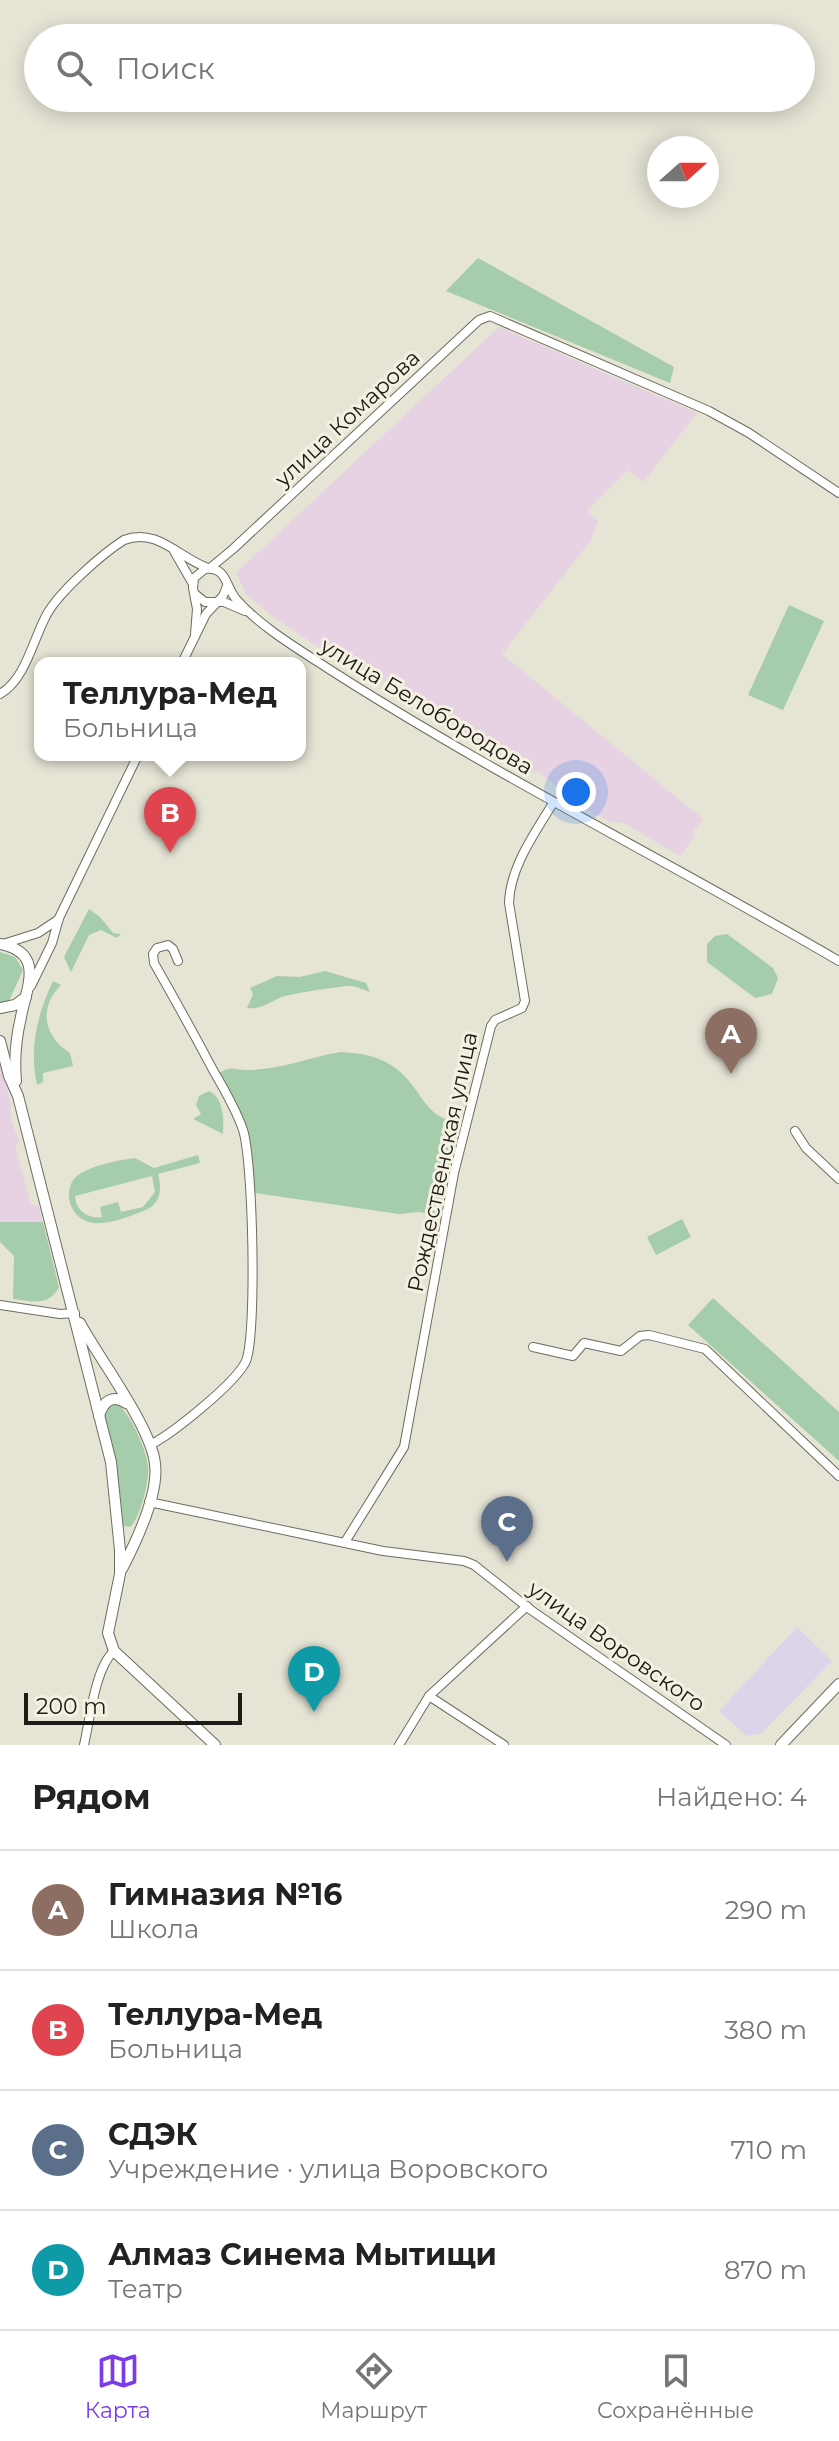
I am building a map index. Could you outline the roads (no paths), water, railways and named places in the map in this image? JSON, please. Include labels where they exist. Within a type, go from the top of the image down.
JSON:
[{"type":"main road","points":[[2,944],[18,952],[30,969],[15,1054],[18,1095],[111,1462],[119,1525],[120,1574]]},
{"type":"main road","points":[[0,1008],[15,1005],[28,992]]},
{"type":"main road","points":[[0,1041],[9,1076],[18,1095]]},
{"type":"main road","points":[[75,1313],[150,1445],[156,1471],[142,1523],[120,1574],[108,1633],[114,1651],[215,1745]]},
{"type":"main road","points":[[99,1416],[109,1400],[119,1399],[128,1404]]},
{"type":"main road","points":[[119,1525],[123,1530],[131,1531],[142,1523]]},
{"type":"main road","points":[[781,1745],[839,1684]]},
{"type":"street","name":"улица Комарова","points":[[209,568],[479,320],[487,316],[494,316],[709,411],[749,433],[839,493]]},
{"type":"street","points":[[0,694],[15,680],[57,600],[124,540],[135,536],[154,538],[189,560],[219,570],[226,580]]},
{"type":"street","points":[[171,547],[194,590],[205,602],[216,601]]},
{"type":"street","points":[[185,657],[195,634],[216,601],[223,596],[226,562],[233,549]]},
{"type":"street","points":[[195,634],[197,609],[194,590],[197,574],[209,568]]},
{"type":"street","name":"улица Белобородова","points":[[226,580],[235,598],[252,615]]},
{"type":"street","name":"улица Белобородова","points":[[216,601],[252,615],[334,673],[553,803],[839,961]]},
{"type":"street","points":[[28,992],[52,943],[59,918],[135,761]]},
{"type":"street","name":"Рождественская улица","points":[[345,1542],[404,1447],[457,1161],[491,1026],[495,1020],[522,1008],[525,1001],[509,903],[510,890],[519,865],[553,803]]},
{"type":"street","points":[[2,944],[43,931],[59,918]]},
{"type":"street","points":[[150,1445],[171,1433],[232,1379],[245,1362],[251,1335],[246,1140],[231,1102],[154,963],[153,954],[157,948],[168,945],[178,961]]},
{"type":"street","points":[[795,1131],[806,1148],[839,1179]]},
{"type":"street","points":[[0,1305],[60,1314],[75,1313]]},
{"type":"street","points":[[533,1347],[573,1356],[584,1343],[621,1351],[640,1336],[649,1335],[705,1349],[839,1476]]},
{"type":"street","name":"улица Воровского","points":[[149,1502],[383,1551],[445,1558],[474,1565],[527,1606],[726,1745]]},
{"type":"street","points":[[399,1745],[429,1696],[527,1606]]},
{"type":"street","points":[[84,1745],[99,1681],[105,1663],[114,1651]]},
{"type":"street","points":[[429,1696],[504,1745]]},
{"type":"place","name":"Теллура-Мед","points":[[170,853]]},
{"type":"place","name":"Гимназия №16","points":[[731,1074]]},
{"type":"place","name":"СДЭК","points":[[507,1562]]},
{"type":"place","name":"Алмаз Синема Мытищи","points":[[314,1712]]}]
